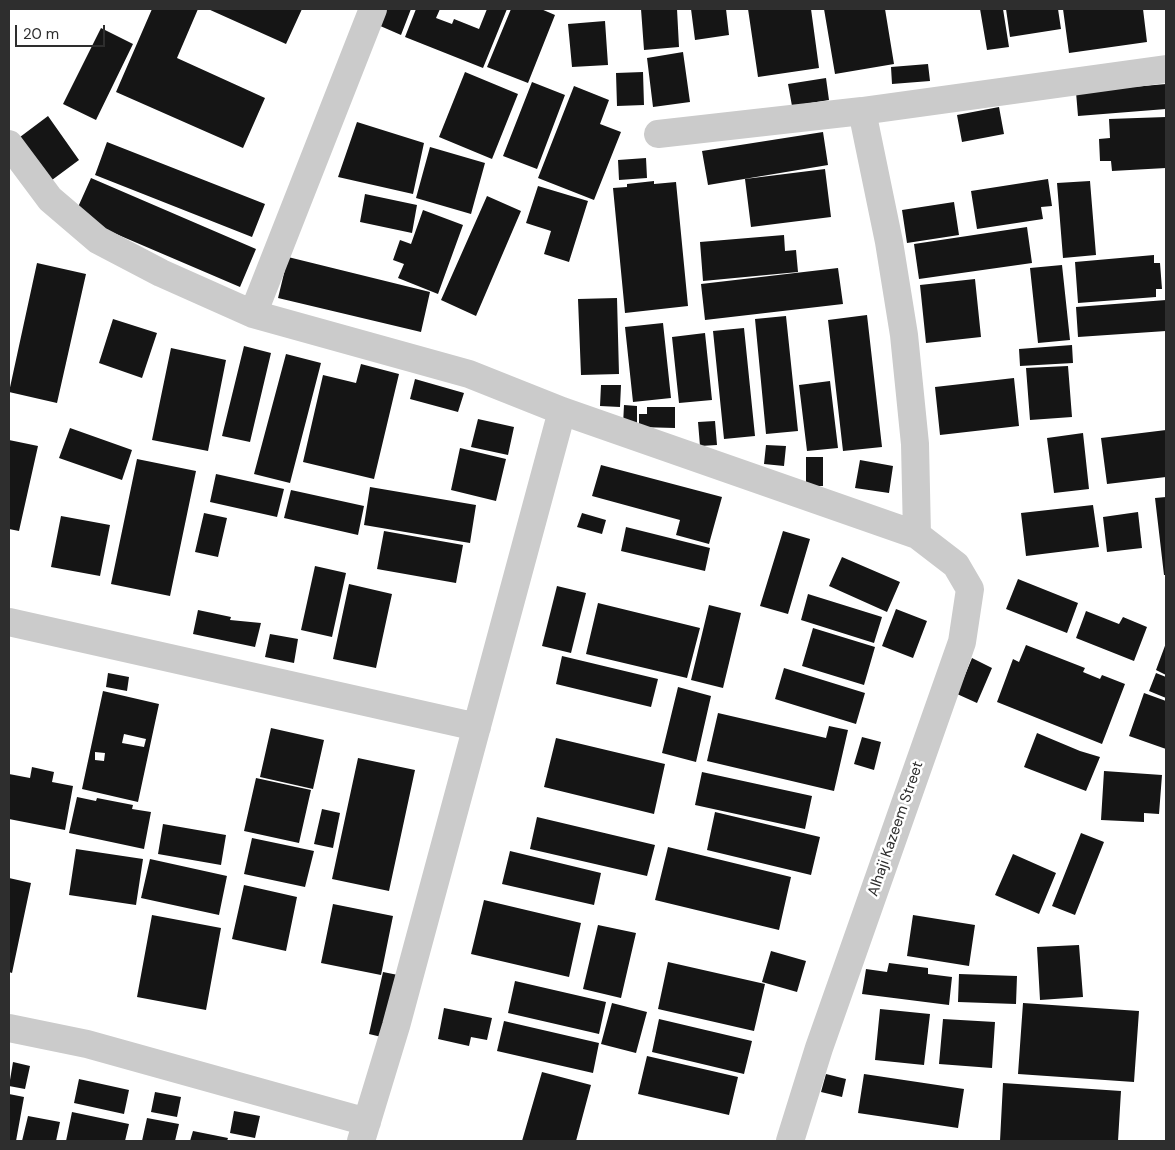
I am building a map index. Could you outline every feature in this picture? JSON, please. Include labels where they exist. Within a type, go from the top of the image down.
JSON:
[{"type":"street","points":[[252,314],[373,9]]},
{"type":"street","points":[[658,134],[862,111],[1166,68]]},
{"type":"street","points":[[862,111],[889,242],[904,335],[915,444],[917,535]]},
{"type":"street","name":"Alhaji Kazeem Street","points":[[9,144],[50,199],[98,240],[161,273],[252,314],[469,374],[562,411],[917,535],[956,565],[970,589],[962,642],[819,1048],[790,1141]]},
{"type":"street","points":[[9,1028],[87,1044],[364,1132],[396,1026],[562,411]]},
{"type":"street","points":[[9,622],[477,727]]},
{"type":"building","points":[[152,9],[198,9],[177,58],[265,98],[243,148],[116,92]]},
{"type":"building","points":[[208,9],[302,9],[286,44]]},
{"type":"building","points":[[385,9],[411,9],[401,35],[378,25]]},
{"type":"building","points":[[416,9],[440,9],[436,18],[452,24],[454,19],[479,29],[487,9],[507,9],[483,68],[405,37]]},
{"type":"building","points":[[511,9],[541,9],[555,15],[528,83],[487,67]]},
{"type":"building","points":[[641,9],[677,9],[679,47],[644,50]]},
{"type":"building","points":[[691,9],[726,9],[729,35],[695,40]]},
{"type":"building","points":[[748,9],[811,9],[819,68],[758,77]]},
{"type":"building","points":[[824,9],[885,9],[894,64],[835,74]]},
{"type":"building","points":[[980,9],[1003,9],[1009,47],[987,50]]},
{"type":"building","points":[[1006,9],[1058,9],[1061,29],[1010,37]]},
{"type":"building","points":[[1063,9],[1143,9],[1147,42],[1069,53]]},
{"type":"building","points":[[605,21],[608,65],[572,67],[568,24]]},
{"type":"building","points":[[101,28],[133,44],[96,120],[63,104]]},
{"type":"building","points":[[683,52],[690,102],[653,107],[647,58]]},
{"type":"building","points":[[928,64],[930,81],[892,84],[891,67]]},
{"type":"building","points":[[465,72],[518,94],[492,159],[439,137]]},
{"type":"building","points":[[643,72],[644,105],[617,106],[616,73]]},
{"type":"building","points":[[826,78],[829,100],[792,106],[788,84]]},
{"type":"building","points":[[532,82],[565,95],[537,169],[503,156]]},
{"type":"building","points":[[1166,84],[1166,109],[1078,116],[1076,92]]},
{"type":"building","points":[[574,86],[609,100],[600,124],[621,132],[594,200],[538,178]]},
{"type":"building","points":[[999,107],[1004,134],[962,142],[957,115]]},
{"type":"building","points":[[48,116],[79,160],[52,180],[20,137]]},
{"type":"building","points":[[1166,117],[1166,168],[1112,171],[1111,161],[1100,161],[1099,139],[1110,138],[1109,119]]},
{"type":"building","points":[[357,122],[424,143],[413,194],[338,177]]},
{"type":"building","points":[[823,132],[828,165],[708,185],[702,151]]},
{"type":"building","points":[[107,142],[265,204],[252,237],[95,175]]},
{"type":"building","points":[[430,147],[485,163],[471,214],[416,198]]},
{"type":"building","points":[[646,158],[647,178],[619,180],[618,160]]},
{"type":"building","points":[[825,169],[831,217],[751,227],[745,179]]},
{"type":"building","points":[[91,178],[256,249],[240,287],[74,216]]},
{"type":"building","points":[[1048,179],[1052,206],[1041,207],[1043,219],[977,229],[971,191]]},
{"type":"building","points":[[654,181],[654,184],[676,182],[688,306],[625,313],[613,188],[627,187],[627,184]]},
{"type":"building","points":[[1090,181],[1096,255],[1063,258],[1057,183]]},
{"type":"building","points":[[538,186],[588,201],[569,262],[544,254],[551,231],[526,223]]},
{"type":"building","points":[[365,194],[417,205],[412,233],[360,222]]},
{"type":"building","points":[[487,196],[521,211],[476,316],[441,300]]},
{"type":"building","points":[[954,202],[959,235],[907,243],[902,210]]},
{"type":"building","points":[[423,210],[463,225],[438,294],[398,278],[404,264],[393,260],[400,240],[411,244]]},
{"type":"building","points":[[1027,227],[1032,263],[919,279],[914,244]]},
{"type":"building","points":[[784,235],[785,251],[796,250],[798,272],[703,281],[700,242]]},
{"type":"building","points":[[1154,255],[1154,263],[1160,263],[1162,289],[1156,289],[1156,297],[1078,303],[1075,262]]},
{"type":"building","points":[[288,257],[430,292],[421,332],[278,298]]},
{"type":"building","points":[[37,263],[86,274],[57,403],[9,392]]},
{"type":"building","points":[[1062,265],[1070,340],[1038,343],[1030,268]]},
{"type":"building","points":[[838,268],[843,304],[705,320],[701,284]]},
{"type":"building","points":[[975,279],[981,337],[926,343],[920,285]]},
{"type":"building","points":[[617,298],[619,374],[581,375],[578,299]]},
{"type":"building","points":[[1166,300],[1166,331],[1078,337],[1076,307]]},
{"type":"building","points":[[867,315],[882,447],[843,451],[828,320]]},
{"type":"building","points":[[786,316],[798,431],[766,434],[755,319]]},
{"type":"building","points":[[113,319],[157,333],[142,378],[99,363]]},
{"type":"building","points":[[663,323],[671,398],[633,402],[625,327]]},
{"type":"building","points":[[744,328],[755,436],[724,439],[713,331]]},
{"type":"building","points":[[705,333],[712,400],[679,403],[672,337]]},
{"type":"building","points":[[1072,345],[1073,363],[1020,366],[1019,349]]},
{"type":"building","points":[[244,346],[271,353],[250,442],[222,436]]},
{"type":"building","points":[[171,348],[226,360],[208,451],[152,440]]},
{"type":"building","points":[[286,354],[321,363],[290,483],[254,474]]},
{"type":"building","points":[[361,364],[399,374],[374,479],[303,462],[323,375],[356,383]]},
{"type":"building","points":[[1068,366],[1072,417],[1030,420],[1026,368]]},
{"type":"building","points":[[1014,378],[1019,426],[940,435],[935,387]]},
{"type":"building","points":[[415,379],[464,393],[458,412],[410,399]]},
{"type":"building","points":[[830,381],[838,448],[807,451],[799,385]]},
{"type":"building","points":[[601,385],[621,385],[620,407],[600,406]]},
{"type":"building","points":[[624,405],[637,406],[637,424],[623,425]]},
{"type":"building","points":[[647,407],[675,407],[675,428],[639,427],[639,414],[647,414]]},
{"type":"building","points":[[478,419],[514,427],[508,455],[471,447]]},
{"type":"building","points":[[715,421],[717,445],[700,446],[698,422]]},
{"type":"building","points":[[70,428],[132,450],[122,480],[59,458]]},
{"type":"building","points":[[1166,430],[1166,477],[1107,484],[1101,438]]},
{"type":"building","points":[[1083,433],[1089,489],[1054,493],[1047,438]]},
{"type":"building","points":[[9,440],[38,446],[19,531],[9,529]]},
{"type":"building","points":[[766,445],[786,446],[784,466],[764,464]]},
{"type":"building","points":[[460,448],[506,459],[496,501],[451,490]]},
{"type":"building","points":[[806,457],[823,457],[823,486],[806,486]]},
{"type":"building","points":[[137,459],[196,471],[170,596],[111,584]]},
{"type":"building","points":[[860,460],[893,466],[889,493],[855,488]]},
{"type":"building","points":[[601,465],[722,497],[709,544],[676,535],[680,520],[592,496]]},
{"type":"building","points":[[216,474],[284,489],[277,517],[210,502]]},
{"type":"building","points":[[370,487],[476,505],[470,543],[364,525]]},
{"type":"building","points":[[291,490],[364,506],[358,535],[284,518]]},
{"type":"building","points":[[1166,497],[1166,575],[1164,575],[1155,498]]},
{"type":"building","points":[[1093,505],[1099,547],[1026,556],[1021,513]]},
{"type":"building","points":[[1138,512],[1142,548],[1107,552],[1103,517]]},
{"type":"building","points":[[204,513],[227,518],[218,557],[195,552]]},
{"type":"building","points":[[582,513],[606,520],[602,534],[577,527]]},
{"type":"building","points":[[61,516],[110,525],[100,576],[51,567]]},
{"type":"building","points":[[626,527],[710,548],[705,571],[621,551]]},
{"type":"building","points":[[384,531],[463,545],[456,583],[377,569]]},
{"type":"building","points":[[783,531],[810,539],[788,614],[760,606]]},
{"type":"building","points":[[842,557],[900,582],[887,612],[829,586]]},
{"type":"building","points":[[315,566],[346,573],[332,637],[301,630]]},
{"type":"building","points":[[1018,579],[1078,603],[1067,633],[1006,609]]},
{"type":"building","points":[[349,584],[392,594],[376,668],[333,659]]},
{"type":"building","points":[[557,586],[586,593],[571,653],[542,646]]},
{"type":"building","points":[[808,594],[882,617],[874,643],[801,620]]},
{"type":"building","points":[[598,603],[700,628],[687,678],[586,654]]},
{"type":"building","points":[[709,605],[741,613],[723,688],[691,680]]},
{"type":"building","points":[[896,609],[927,621],[913,658],[882,646]]},
{"type":"building","points":[[198,610],[231,617],[230,620],[261,623],[255,647],[193,634]]},
{"type":"building","points":[[1086,611],[1119,624],[1123,617],[1147,627],[1134,661],[1076,638]]},
{"type":"building","points":[[813,628],[875,647],[864,685],[802,666]]},
{"type":"building","points":[[270,634],[298,639],[294,663],[265,657]]},
{"type":"building","points":[[1166,643],[1166,675],[1156,670]]},
{"type":"building","points":[[1026,645],[1085,668],[1083,672],[1100,679],[1102,675],[1125,684],[1102,744],[997,702],[1013,659],[1019,662]]},
{"type":"building","points":[[562,656],[658,679],[651,707],[556,684]]},
{"type":"building","points":[[972,658],[992,668],[977,703],[957,694]]},
{"type":"building","points":[[784,668],[865,693],[856,724],[775,699]]},
{"type":"building","points":[[108,673],[129,677],[127,691],[106,687]]},
{"type":"building","points":[[1156,673],[1166,677],[1166,698],[1149,691]]},
{"type":"building","points":[[678,687],[711,696],[696,762],[662,753]]},
{"type":"building","points":[[103,691],[159,704],[138,802],[82,789]],"holes":[[[124,734],[146,739],[144,747],[122,743]],[[95,752],[105,753],[104,761],[95,760]]]},
{"type":"building","points":[[1144,693],[1166,701],[1166,749],[1129,736]]},
{"type":"building","points":[[718,713],[826,738],[829,726],[848,730],[834,791],[707,761]]},
{"type":"building","points":[[271,728],[324,740],[313,789],[260,777]]},
{"type":"building","points":[[1037,733],[1080,751],[1100,757],[1086,791],[1024,767]]},
{"type":"building","points":[[862,737],[881,742],[874,770],[854,764]]},
{"type":"building","points":[[556,738],[665,764],[654,814],[544,787]]},
{"type":"building","points":[[358,758],[415,770],[389,891],[332,879]]},
{"type":"building","points":[[32,767],[54,772],[52,782],[73,786],[65,830],[9,819],[9,774],[30,778]]},
{"type":"building","points":[[1104,771],[1162,775],[1159,814],[1144,813],[1144,822],[1101,820]]},
{"type":"building","points":[[702,772],[812,796],[805,829],[695,805]]},
{"type":"building","points":[[256,778],[311,790],[299,843],[244,831]]},
{"type":"building","points":[[77,797],[96,801],[97,798],[133,805],[132,809],[151,812],[144,849],[69,833]]},
{"type":"building","points":[[322,809],[340,813],[333,848],[314,844]]},
{"type":"building","points":[[715,812],[820,837],[811,875],[707,850]]},
{"type":"building","points":[[537,817],[655,845],[647,876],[530,849]]},
{"type":"building","points":[[163,824],[226,835],[221,865],[158,854]]},
{"type":"building","points":[[1081,833],[1104,842],[1075,915],[1052,906]]},
{"type":"building","points":[[252,838],[314,851],[305,887],[244,874]]},
{"type":"building","points":[[668,847],[791,877],[779,930],[655,900]]},
{"type":"building","points":[[76,849],[143,859],[136,905],[69,895]]},
{"type":"building","points":[[510,851],[601,873],[594,905],[502,884]]},
{"type":"building","points":[[1013,854],[1056,873],[1039,914],[995,895]]},
{"type":"building","points":[[150,859],[227,876],[219,915],[141,898]]},
{"type":"building","points":[[9,878],[31,883],[12,973],[9,972]]},
{"type":"building","points":[[244,885],[297,897],[286,951],[232,939]]},
{"type":"building","points":[[484,900],[581,923],[569,977],[471,954]]},
{"type":"building","points":[[333,904],[393,916],[381,975],[321,963]]},
{"type":"building","points":[[152,915],[221,928],[206,1010],[137,997]]},
{"type":"building","points":[[913,915],[975,925],[969,966],[907,956]]},
{"type":"building","points":[[598,925],[636,933],[621,998],[583,989]]},
{"type":"building","points":[[1079,945],[1083,997],[1040,1000],[1037,947]]},
{"type":"building","points":[[771,951],[806,961],[797,992],[762,982]]},
{"type":"building","points":[[668,962],[765,984],[754,1031],[658,1009]]},
{"type":"building","points":[[889,963],[928,968],[928,974],[952,977],[949,1005],[862,994],[866,969],[887,972]]},
{"type":"building","points":[[383,972],[403,976],[390,1039],[369,1034]]},
{"type":"building","points":[[959,974],[1017,976],[1016,1004],[958,1002]]},
{"type":"building","points":[[515,981],[606,1002],[599,1034],[508,1013]]},
{"type":"building","points":[[612,1003],[647,1012],[636,1053],[601,1044]]},
{"type":"building","points":[[1023,1003],[1139,1011],[1134,1082],[1018,1074]]},
{"type":"building","points":[[444,1008],[492,1018],[487,1040],[471,1037],[469,1046],[438,1039]]},
{"type":"building","points":[[880,1009],[930,1014],[924,1065],[875,1060]]},
{"type":"building","points":[[659,1019],[752,1041],[744,1074],[652,1052]]},
{"type":"building","points":[[943,1019],[995,1022],[992,1068],[939,1064]]},
{"type":"building","points":[[504,1021],[599,1043],[593,1073],[497,1051]]},
{"type":"building","points":[[647,1056],[738,1077],[729,1115],[638,1094]]},
{"type":"building","points":[[13,1062],[30,1066],[25,1089],[9,1086]]},
{"type":"building","points":[[542,1072],[591,1085],[576,1141],[522,1141]]},
{"type":"building","points":[[826,1074],[846,1079],[842,1097],[821,1092]]},
{"type":"building","points":[[864,1074],[964,1089],[958,1128],[858,1113]]},
{"type":"building","points":[[79,1079],[129,1090],[124,1114],[74,1103]]},
{"type":"building","points":[[1003,1083],[1121,1091],[1118,1141],[1000,1141]]},
{"type":"building","points":[[155,1092],[181,1097],[177,1117],[151,1112]]},
{"type":"building","points":[[9,1094],[24,1097],[16,1141],[9,1141]]},
{"type":"building","points":[[234,1111],[260,1116],[255,1138],[230,1133]]},
{"type":"building","points":[[72,1112],[129,1124],[125,1141],[66,1141]]},
{"type":"building","points":[[28,1116],[60,1122],[56,1141],[22,1141]]},
{"type":"building","points":[[147,1118],[179,1124],[175,1141],[142,1141]]},
{"type":"building","points":[[193,1131],[228,1138],[227,1141],[190,1141]]}]
